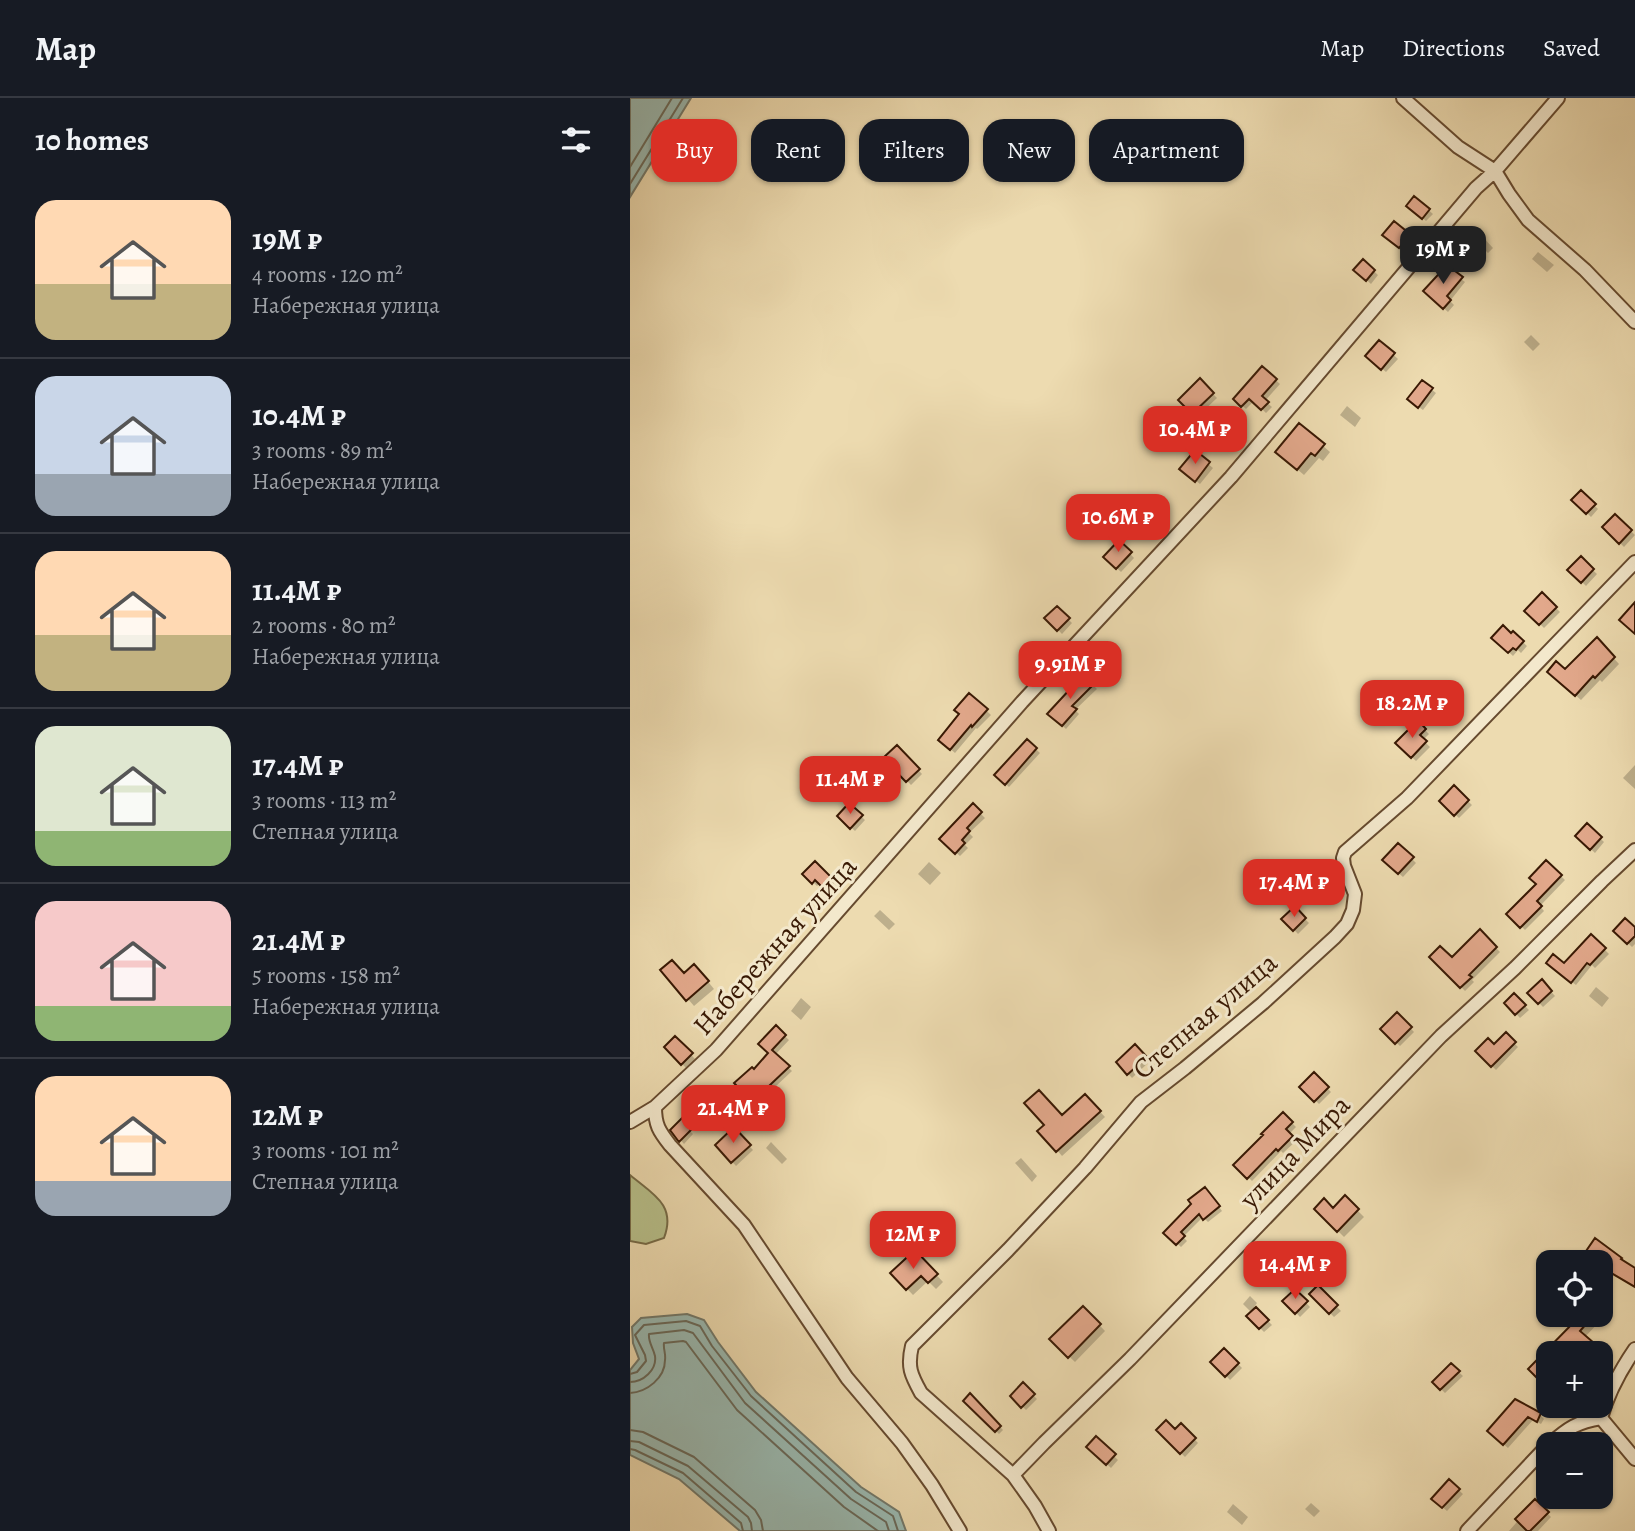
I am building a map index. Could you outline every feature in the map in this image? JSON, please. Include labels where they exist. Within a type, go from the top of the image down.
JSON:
[{"type":"street","points":[[1403,98],[1458,146],[1495,170],[1528,220],[1585,270],[1635,322]]},
{"type":"street","name":"Набережная улица","points":[[630,1122],[655,1107],[716,1051],[1022,702],[1231,477],[1476,187],[1495,170],[1558,98]]},
{"type":"street","name":"Степная улица","points":[[1013,1475],[921,1393],[911,1376],[909,1360],[912,1346],[1008,1251],[1142,1102],[1263,1003],[1347,924],[1353,910],[1355,894],[1344,866],[1345,852],[1406,798],[1635,562]]},
{"type":"street","name":"улица Мира","points":[[1013,1475],[1441,1036],[1516,968],[1635,850]]},
{"type":"street","points":[[655,1107],[655,1120],[659,1131],[744,1225],[847,1378],[902,1443],[960,1531]]},
{"type":"street","points":[[1613,1386],[1635,1349]]},
{"type":"street","points":[[1563,1432],[1584,1421],[1601,1418],[1635,1459]]},
{"type":"street","points":[[1467,1531],[1536,1458]]},
{"type":"street","points":[[1013,1475],[1049,1531]]},
{"type":"green space","points":[[630,1175],[660,1200],[667,1216],[664,1238],[646,1244],[630,1241]]},
{"type":"water","points":[[630,98],[691,98],[678,119],[651,119],[651,163],[630,197]]},
{"type":"water","points":[[687,1314],[704,1320],[756,1392],[861,1487],[899,1512],[906,1531],[740,1531],[679,1479],[630,1455],[630,1370],[639,1359],[633,1343],[632,1327],[641,1318]]},
{"type":"building","points":[[1414,196],[1430,209],[1422,219],[1406,206]]},
{"type":"building","points":[[1394,221],[1410,234],[1399,248],[1382,235]]},
{"type":"building","points":[[1363,259],[1375,270],[1366,281],[1353,270]]},
{"type":"building","points":[[1447,265],[1463,277],[1447,296],[1451,300],[1443,309],[1423,291]]},
{"type":"building","points":[[1379,340],[1395,353],[1381,370],[1365,356]]},
{"type":"building","points":[[1262,366],[1277,379],[1262,396],[1269,402],[1261,410],[1249,399],[1241,407],[1233,399]]},
{"type":"building","points":[[1200,378],[1214,393],[1192,414],[1178,400]]},
{"type":"building","points":[[1422,380],[1433,388],[1418,408],[1407,399]]},
{"type":"building","points":[[1299,423],[1325,444],[1315,456],[1311,453],[1297,470],[1275,452]]},
{"type":"building","points":[[1195,450],[1210,462],[1195,482],[1179,469]]},
{"type":"building","points":[[1581,490],[1596,504],[1586,514],[1571,500]]},
{"type":"building","points":[[1615,514],[1632,530],[1619,544],[1602,527]]},
{"type":"building","points":[[1119,540],[1132,552],[1116,569],[1103,557]]},
{"type":"building","points":[[1581,556],[1594,569],[1581,583],[1567,570]]},
{"type":"building","points":[[1542,592],[1557,607],[1539,625],[1524,611]]},
{"type":"building","points":[[1635,602],[1635,634],[1619,620]]},
{"type":"building","points":[[1057,606],[1070,618],[1057,631],[1044,618]]},
{"type":"building","points":[[1503,625],[1524,641],[1516,650],[1513,648],[1508,653],[1491,638]]},
{"type":"building","points":[[1597,637],[1615,657],[1575,696],[1547,672],[1556,661],[1565,669]]},
{"type":"building","points":[[1084,674],[1094,684],[1072,706],[1077,709],[1062,726],[1047,714]]},
{"type":"building","points":[[969,693],[988,709],[950,750],[938,740],[959,714],[954,710]]},
{"type":"building","points":[[1418,720],[1426,729],[1420,735],[1427,741],[1411,758],[1395,743]]},
{"type":"building","points":[[1027,739],[1037,748],[1005,785],[994,775]]},
{"type":"building","points":[[897,745],[920,769],[906,782],[883,758]]},
{"type":"building","points":[[1454,785],[1469,800],[1454,816],[1439,801]]},
{"type":"building","points":[[849,803],[863,815],[850,829],[837,816]]},
{"type":"building","points":[[973,803],[982,812],[967,828],[970,831],[962,840],[965,843],[955,854],[939,839]]},
{"type":"building","points":[[1587,823],[1602,837],[1590,850],[1575,836]]},
{"type":"building","points":[[1398,843],[1414,857],[1398,874],[1382,860]]},
{"type":"building","points":[[1546,860],[1562,875],[1537,901],[1542,906],[1520,928],[1506,914],[1536,884],[1529,878]]},
{"type":"building","points":[[815,861],[835,881],[826,891],[815,880],[812,884],[802,874]]},
{"type":"building","points":[[1295,906],[1306,918],[1293,931],[1281,919]]},
{"type":"building","points":[[1625,918],[1635,927],[1635,936],[1627,944],[1613,931]]},
{"type":"building","points":[[1480,929],[1497,947],[1460,988],[1429,957],[1440,946],[1452,957]]},
{"type":"building","points":[[1591,934],[1606,948],[1590,965],[1587,963],[1571,983],[1546,963],[1553,954],[1564,963]]},
{"type":"building","points":[[672,960],[684,973],[694,964],[709,981],[686,1001],[660,970]]},
{"type":"building","points":[[1542,979],[1552,991],[1538,1004],[1527,993]]},
{"type":"building","points":[[1514,993],[1526,1005],[1515,1015],[1504,1003]]},
{"type":"building","points":[[1397,1012],[1412,1027],[1395,1044],[1380,1029]]},
{"type":"building","points":[[776,1025],[786,1035],[772,1050],[790,1066],[752,1102],[734,1083],[752,1067],[754,1069],[768,1053],[758,1044]]},
{"type":"building","points":[[1506,1032],[1516,1042],[1491,1067],[1475,1051],[1488,1038],[1494,1044]]},
{"type":"building","points":[[675,1036],[693,1053],[681,1065],[664,1047]]},
{"type":"building","points":[[1135,1044],[1147,1057],[1127,1075],[1116,1062]]},
{"type":"building","points":[[1314,1072],[1329,1087],[1314,1102],[1299,1087]]},
{"type":"building","points":[[1039,1090],[1062,1115],[1085,1094],[1101,1111],[1056,1152],[1037,1131],[1044,1125],[1024,1103]]},
{"type":"building","points":[[708,1092],[724,1110],[716,1117],[708,1108],[688,1126],[691,1130],[679,1142],[670,1130]]},
{"type":"building","points":[[1283,1112],[1293,1122],[1286,1129],[1293,1136],[1278,1151],[1276,1149],[1247,1179],[1233,1165]]},
{"type":"building","points":[[734,1127],[751,1145],[731,1163],[715,1145]]},
{"type":"building","points":[[1205,1187],[1220,1206],[1203,1220],[1199,1214],[1181,1232],[1185,1236],[1176,1245],[1163,1233],[1191,1204],[1188,1200]]},
{"type":"building","points":[[1345,1195],[1359,1209],[1337,1232],[1314,1209],[1324,1198],[1333,1208]]},
{"type":"building","points":[[1595,1238],[1611,1250],[1587,1250]]},
{"type":"building","points":[[915,1250],[938,1274],[928,1283],[921,1276],[906,1290],[890,1273]]},
{"type":"building","points":[[1613,1251],[1635,1268],[1635,1287],[1613,1274]]},
{"type":"building","points":[[1318,1285],[1338,1305],[1329,1314],[1309,1294]]},
{"type":"building","points":[[1295,1289],[1308,1301],[1295,1314],[1282,1301]]},
{"type":"building","points":[[1083,1306],[1101,1324],[1068,1358],[1049,1339]]},
{"type":"building","points":[[1256,1307],[1269,1320],[1259,1329],[1246,1316]]},
{"type":"building","points":[[1569,1327],[1584,1327],[1580,1331],[1592,1341],[1555,1341]]},
{"type":"building","points":[[1224,1348],[1239,1363],[1225,1377],[1210,1362]]},
{"type":"building","points":[[1536,1361],[1536,1377],[1528,1369]]},
{"type":"building","points":[[1451,1363],[1460,1371],[1440,1390],[1432,1382]]},
{"type":"building","points":[[1023,1382],[1035,1394],[1021,1408],[1010,1396]]},
{"type":"building","points":[[970,1393],[1001,1426],[995,1432],[963,1401]]},
{"type":"building","points":[[1515,1399],[1536,1410],[1536,1418],[1539,1418],[1537,1422],[1528,1417],[1503,1445],[1487,1431]]},
{"type":"building","points":[[1166,1420],[1175,1429],[1181,1423],[1196,1438],[1180,1454],[1156,1430]]},
{"type":"building","points":[[1096,1436],[1116,1454],[1106,1465],[1086,1447]]},
{"type":"building","points":[[1449,1479],[1460,1489],[1442,1508],[1431,1499]]},
{"type":"building","points":[[1535,1499],[1536,1509],[1546,1509],[1549,1512],[1530,1531],[1515,1519]]}]
